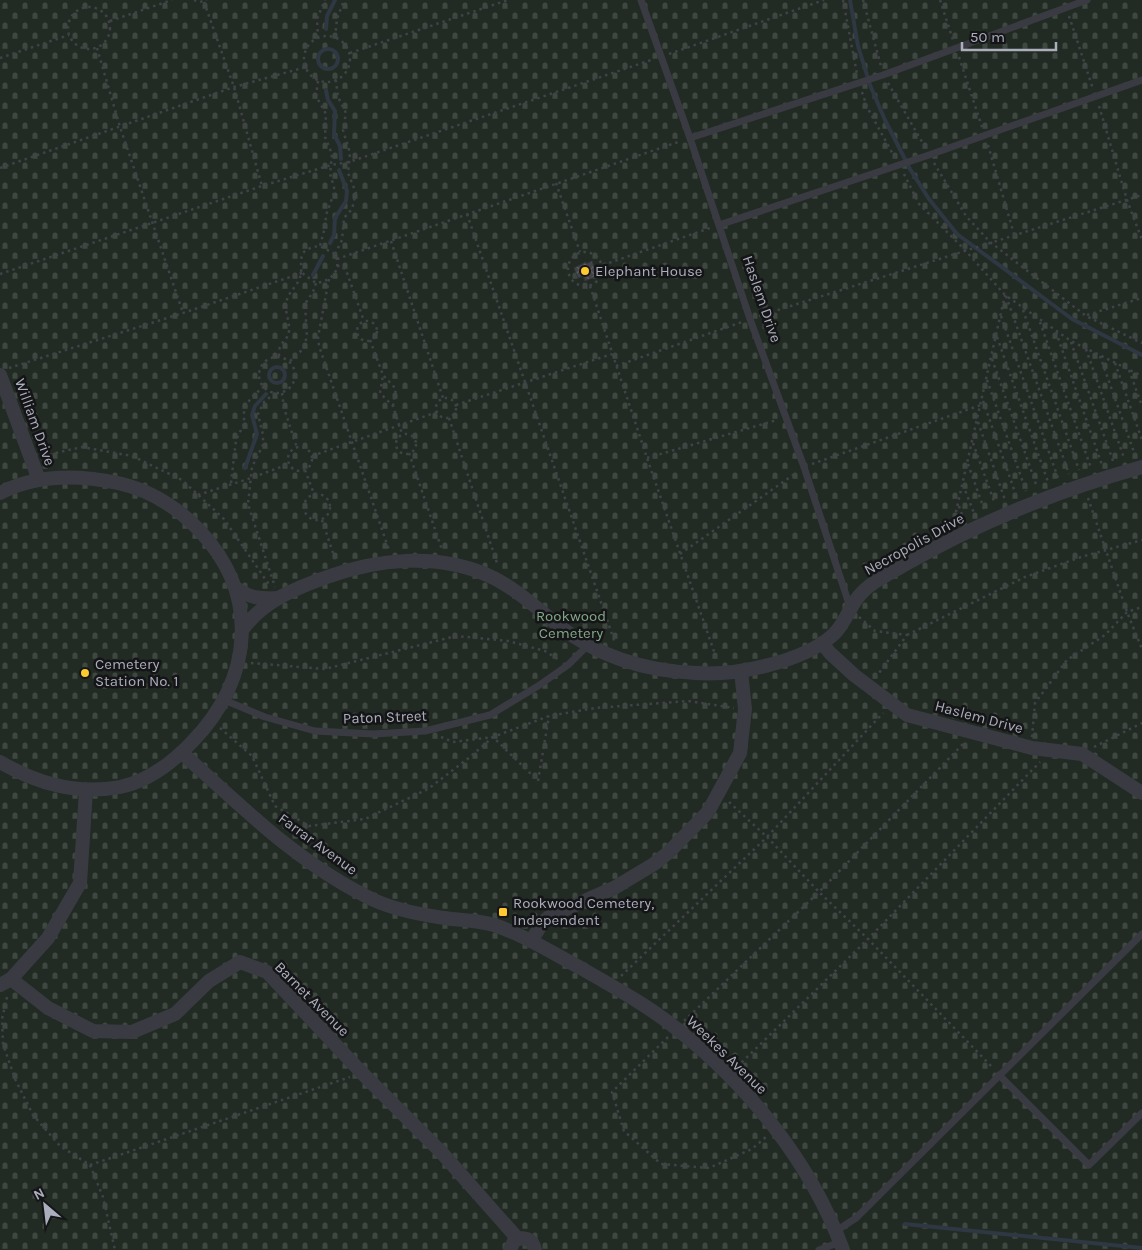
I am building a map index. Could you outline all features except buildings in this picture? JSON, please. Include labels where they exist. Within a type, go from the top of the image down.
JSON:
[{"type":"street","name":"William Drive","points":[[5,371],[39,480]]},
{"type":"street","name":"Necropolis Drive","points":[[243,630],[254,615],[278,598],[310,583],[340,572],[375,564],[429,561],[447,563],[486,575],[522,595],[572,636],[620,660],[670,671],[722,674],[741,671],[781,661],[822,643],[841,626],[858,597],[870,586],[955,538],[1031,503],[1138,461]]},
{"type":"street","points":[[0,493],[39,480],[64,478],[93,479],[134,487],[162,500],[185,516],[206,536],[224,563],[235,587],[241,609],[243,630],[240,659],[233,682],[224,700],[211,721],[182,753],[167,766],[136,782],[121,787],[86,790],[51,784],[35,779],[0,762]]},
{"type":"street","name":"Necropolis Drive","points":[[235,587],[248,596],[278,598]]},
{"type":"street","name":"Haslem Drive","points":[[822,643],[839,662],[907,715],[1032,748],[1082,754],[1142,793]]},
{"type":"street","points":[[531,941],[543,922],[550,916],[614,888],[662,858],[708,812],[740,753],[745,709],[741,671]]},
{"type":"street","name":"Farrar Avenue","points":[[182,753],[262,823],[322,870],[349,887],[379,902],[433,916],[492,924],[531,941]]},
{"type":"street","points":[[5,982],[48,938],[80,883],[86,790]]},
{"type":"street","name":"Weekes Avenue","points":[[531,941],[611,986],[676,1028],[729,1075],[776,1129],[808,1179],[839,1241]]},
{"type":"street","name":"Barnet Avenue","points":[[5,982],[48,1008],[94,1031],[132,1032],[175,1014],[209,981],[240,962],[266,972],[442,1154],[514,1245],[526,1238],[535,1246],[535,1250]]},
{"type":"lane","name":"Haslem Drive","points":[[641,0],[690,138],[750,319],[804,467],[851,610]]},
{"type":"lane","points":[[690,138],[883,75],[1087,0]]},
{"type":"lane","points":[[719,225],[1096,98],[1142,80]]},
{"type":"lane","name":"Paton Street","points":[[224,700],[265,717],[315,731],[373,734],[425,731],[490,715],[568,665],[588,645]]},
{"type":"lane","points":[[819,1250],[839,1241],[856,1218],[1142,934]]},
{"type":"lane","points":[[999,1075],[1089,1166],[1142,1113]]},
{"type":"path","points":[[110,20],[172,0]]},
{"type":"path","points":[[194,0],[205,1],[234,87],[262,186]]},
{"type":"path","points":[[318,38],[317,19],[325,0]]},
{"type":"path","points":[[335,37],[336,19],[344,0]]},
{"type":"path","points":[[350,52],[508,0]]},
{"type":"path","points":[[0,274],[262,186],[349,162],[824,0]]},
{"type":"path","points":[[844,0],[858,83],[867,107],[919,204],[965,250],[1005,295],[1071,341],[1142,376]]},
{"type":"path","points":[[863,0],[883,75],[966,216],[990,242],[1086,316],[1142,343]]},
{"type":"path","points":[[940,0],[985,136],[1014,234]]},
{"type":"path","points":[[87,7],[99,9],[110,20],[108,39],[97,48],[91,50],[80,48],[69,35],[68,23],[75,12],[81,9],[87,7]]},
{"type":"path","points":[[1066,7],[1096,98],[1126,200],[1142,240]]},
{"type":"path","points":[[0,58],[69,35]]},
{"type":"path","points":[[335,37],[347,46],[350,52],[351,61],[348,70],[344,76],[336,81],[318,81],[308,73],[304,59],[306,50],[318,38],[335,37]]},
{"type":"path","points":[[97,48],[120,127],[183,313]]},
{"type":"path","points":[[0,168],[234,87],[306,67]]},
{"type":"path","points":[[318,81],[316,96],[326,114],[325,137],[332,154],[330,174],[334,193],[326,214],[325,228],[320,246]]},
{"type":"path","points":[[335,254],[342,240],[344,218],[352,209],[356,193],[348,173],[350,148],[343,130],[346,113],[338,98],[336,81]]},
{"type":"path","points":[[337,259],[690,138]]},
{"type":"path","points":[[556,184],[580,252]]},
{"type":"path","points":[[616,366],[750,319],[1142,195]]},
{"type":"path","points":[[468,214],[620,660]]},
{"type":"path","points":[[602,265],[719,225]]},
{"type":"path","points":[[391,240],[443,398]]},
{"type":"path","points":[[279,356],[280,346],[285,341],[289,332],[286,302],[302,273],[300,260],[303,254],[308,249],[320,246],[335,254],[337,266],[333,276],[326,282],[316,283],[302,273]]},
{"type":"path","points":[[580,252],[590,252],[595,255],[602,265],[600,279],[590,286],[585,287],[574,284],[568,275],[567,269],[571,259],[580,252]]},
{"type":"path","points":[[337,266],[341,266],[346,270],[364,321]]},
{"type":"path","points":[[5,371],[302,273]]},
{"type":"path","points":[[329,279],[318,337],[319,346],[392,562]]},
{"type":"path","points":[[290,361],[302,350],[308,337],[305,304],[313,292],[316,283]]},
{"type":"path","points":[[590,286],[722,674]]},
{"type":"path","points":[[955,538],[952,531],[1005,295]]},
{"type":"path","points":[[1005,295],[1069,474]]},
{"type":"path","points":[[1086,316],[1142,298]]},
{"type":"path","points":[[1023,308],[1079,470]]},
{"type":"path","points":[[1001,314],[1058,478]]},
{"type":"path","points":[[1039,320],[1091,468]]},
{"type":"path","points":[[364,321],[370,321],[377,327],[375,336],[370,340],[364,340],[359,335],[358,329],[364,321]]},
{"type":"path","points":[[1055,331],[1102,465]]},
{"type":"path","points":[[996,336],[1048,482]]},
{"type":"path","points":[[370,340],[383,375],[396,389],[393,406]]},
{"type":"path","points":[[1071,341],[1113,461]]},
{"type":"path","points":[[1086,349],[1124,458]]},
{"type":"path","points":[[456,405],[612,354]]},
{"type":"path","points":[[279,356],[290,361],[294,366],[295,379],[288,390],[282,393],[275,393],[263,386],[259,375],[260,369],[267,359],[279,356]]},
{"type":"path","points":[[1100,356],[1138,461]]},
{"type":"path","points":[[992,357],[1037,487]]},
{"type":"path","points":[[1115,363],[1142,440]]},
{"type":"path","points":[[1129,370],[1142,406]]},
{"type":"path","points":[[383,375],[380,393],[393,406],[402,434]]},
{"type":"path","points":[[987,378],[1026,491]]},
{"type":"path","points":[[231,483],[236,440],[244,424],[244,411],[250,399],[263,386]]},
{"type":"path","points":[[275,393],[264,402],[258,414],[263,445],[252,467],[248,504],[278,598]]},
{"type":"path","points":[[282,393],[284,408],[297,448]]},
{"type":"path","points":[[443,398],[451,399],[456,405],[455,412],[450,418]]},
{"type":"path","points":[[443,398],[437,404],[437,412],[441,417],[450,418]]},
{"type":"path","points":[[982,400],[1016,495]]},
{"type":"path","points":[[680,554],[804,467],[981,405]]},
{"type":"path","points":[[312,456],[437,412]]},
{"type":"path","points":[[450,418],[505,585]]},
{"type":"path","points":[[647,458],[786,418]]},
{"type":"path","points":[[977,421],[1005,500]]},
{"type":"path","points":[[402,434],[408,434],[415,439],[415,448],[409,453],[400,452],[396,447],[397,438],[402,434]]},
{"type":"path","points":[[973,442],[994,504]]},
{"type":"path","points":[[32,459],[82,448],[132,456],[182,480],[224,519],[278,598]]},
{"type":"path","points":[[297,448],[307,450],[312,456],[312,463],[305,470],[294,470],[289,464],[289,456],[297,448]]},
{"type":"path","points":[[409,453],[447,563]]},
{"type":"path","points":[[968,462],[984,509]]},
{"type":"path","points":[[198,495],[289,464]]},
{"type":"path","points":[[305,470],[314,494]]},
{"type":"path","points":[[963,483],[974,514]]},
{"type":"path","points":[[1083,484],[1105,551],[1142,649]]},
{"type":"path","points":[[318,493],[326,497],[331,505],[329,514],[322,520],[309,518],[304,511],[304,502],[310,495],[314,494],[318,493]]},
{"type":"path","points":[[958,504],[963,518]]},
{"type":"path","points":[[322,520],[340,572]]},
{"type":"path","points":[[870,687],[908,635],[1025,577],[1081,557],[1142,540]]},
{"type":"path","points":[[1032,748],[1035,703],[1067,660],[1105,635],[1127,612],[1142,607]]},
{"type":"path","points":[[851,610],[875,631],[908,635]]},
{"type":"path","points":[[240,659],[250,664],[325,669],[456,636],[508,641],[546,651],[568,665]]},
{"type":"path","points":[[425,731],[453,742],[492,737],[549,716],[595,708],[688,700],[745,709]]},
{"type":"path","points":[[611,986],[767,837],[892,704]]},
{"type":"path","points":[[492,737],[538,782],[549,716]]},
{"type":"path","points":[[211,721],[252,756],[275,806],[309,826],[365,819],[428,788],[470,757],[492,737]]},
{"type":"path","points":[[1082,754],[1142,723]]},
{"type":"path","points":[[776,1129],[752,1149],[708,1168],[661,1164],[624,1131],[612,1092],[676,1028],[819,892],[974,733]]},
{"type":"path","points":[[729,1075],[868,939],[1052,750]]},
{"type":"path","points":[[718,793],[767,837],[999,1075]]},
{"type":"path","points":[[5,982],[2,1019],[3,1044],[15,1079],[33,1115],[60,1146],[90,1165],[103,1197],[115,1250]]},
{"type":"path","points":[[90,1165],[362,1073]]},
{"type":"green space","name":"Rookwood Cemetery","points":[[0,0],[1142,0],[1142,1250],[0,1250]]},
{"type":"waterway","points":[[326,29],[327,16],[335,0]]},
{"type":"waterway","points":[[850,0],[858,46],[870,85],[885,120],[910,169],[929,199],[957,234],[1072,319],[1142,355]]},
{"type":"waterway","points":[[328,49],[335,52],[338,59],[335,66],[328,69],[321,66],[318,59],[321,52],[328,49]]},
{"type":"waterway","points":[[326,90],[328,100],[335,111],[334,134],[340,146],[341,159]]},
{"type":"waterway","points":[[330,243],[334,235],[335,218],[346,201],[347,191],[339,170]]},
{"type":"waterway","points":[[313,275],[323,256]]},
{"type":"waterway","points":[[274,367],[280,367],[285,372],[285,375],[283,381],[274,383],[269,378],[269,372],[274,367]]},
{"type":"waterway","points":[[245,468],[257,434],[252,415],[255,406],[266,394]]},
{"type":"waterway","points":[[905,1224],[1142,1248]]},
{"type":"place","name":"Elephant House","points":[[585,271]]},
{"type":"place","name":"Cemetery Station No. 1","points":[[85,673]]},
{"type":"place","name":"Rookwood Cemetery, Independent","points":[[503,912]]}]
